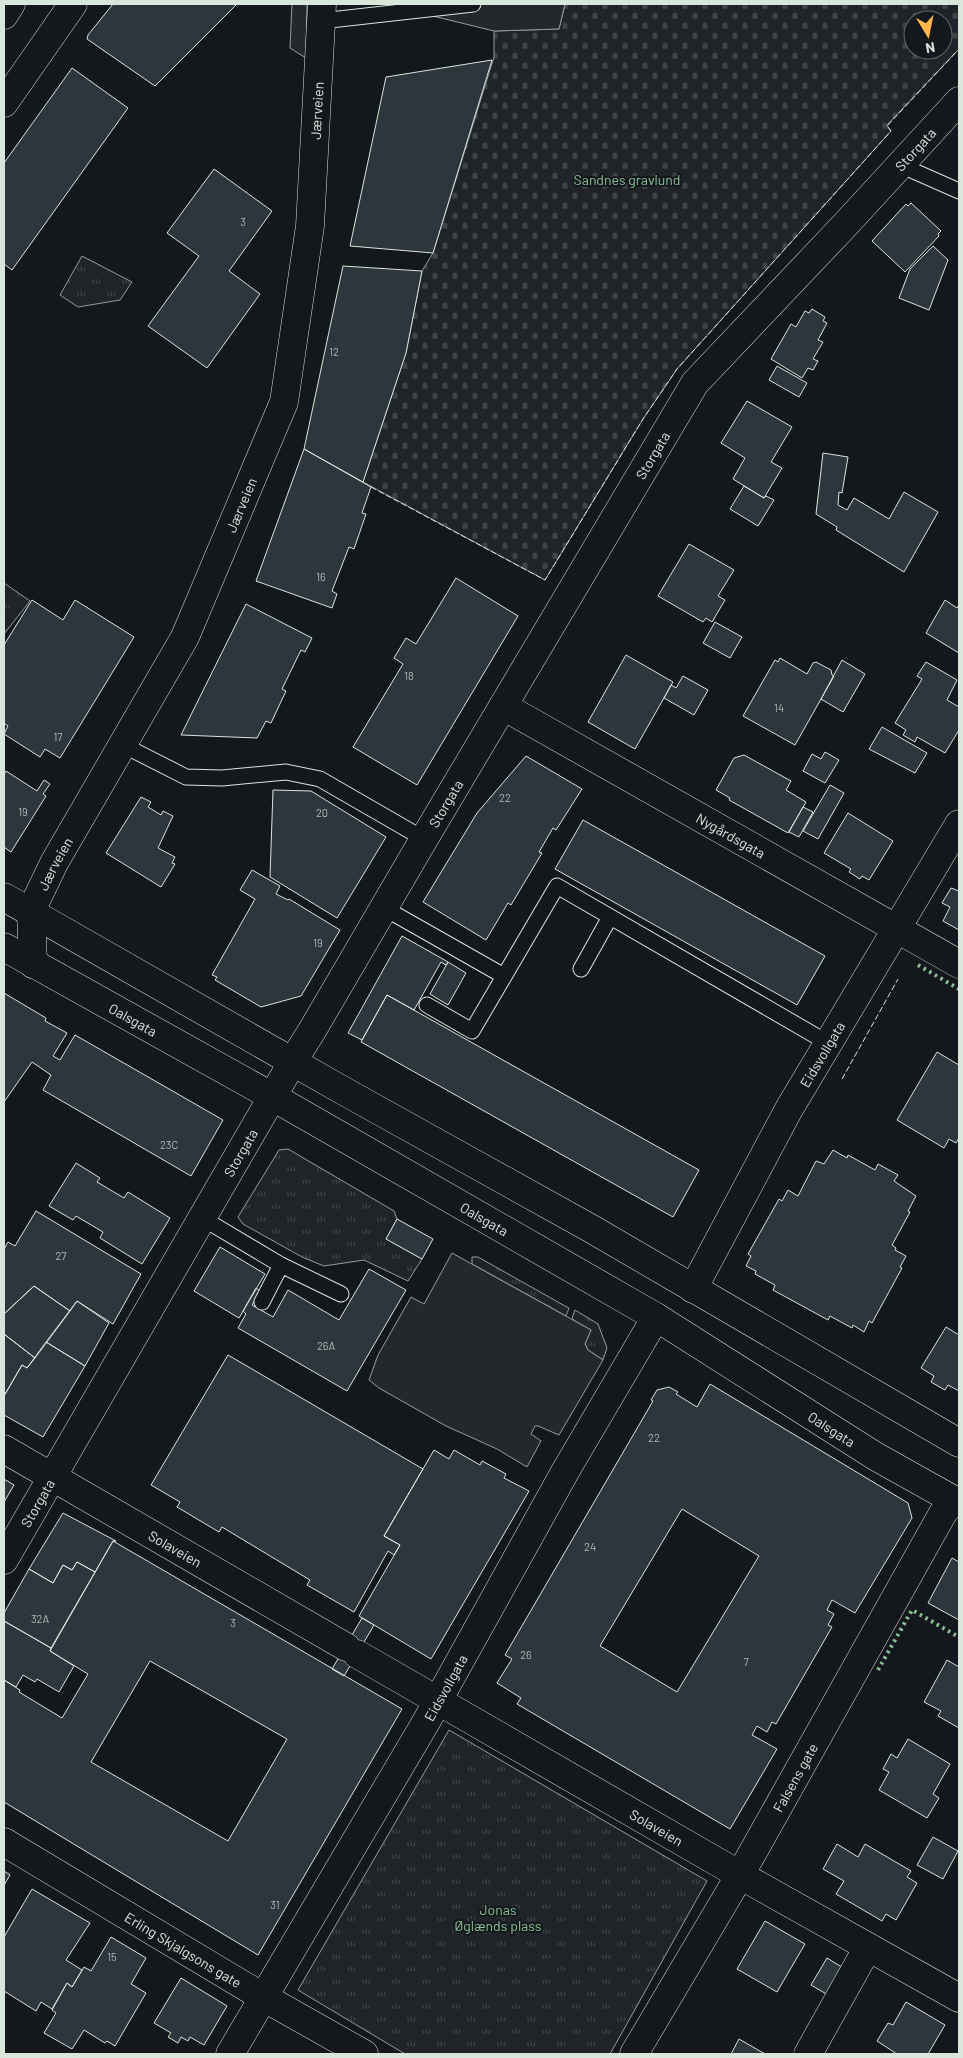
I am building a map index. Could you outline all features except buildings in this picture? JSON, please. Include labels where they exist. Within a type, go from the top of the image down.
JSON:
[{"type":"street","points":[[4,15],[11,4]]},
{"type":"street","points":[[4,103],[74,4]]},
{"type":"street","name":"Jærveien","points":[[33,964],[30,911],[54,863],[185,637],[284,402],[310,226],[322,12]]},
{"type":"street","name":"Storgata","points":[[4,1560],[293,1061],[695,383],[959,101]]},
{"type":"street","name":"Nygårdsgata","points":[[503,706],[959,964]]},
{"type":"street","name":"Eidsvollgata","points":[[693,1289],[789,1108],[959,824]]},
{"type":"street","points":[[4,897],[590,1228],[959,1443]]},
{"type":"street","name":"Oalsgata","points":[[4,947],[273,1097],[656,1317],[875,1456],[956,1501]]},
{"type":"street","name":"Eidsvollgata","points":[[230,2054],[438,1700],[566,1470],[656,1317]]},
{"type":"street","name":"Solaveien","points":[[4,1449],[740,1875],[959,1998]]},
{"type":"street","name":"Falsens gate","points":[[634,2054],[740,1875],[943,1513],[956,1501]]},
{"type":"street","name":"Erling Skjalgsons gate","points":[[4,1842],[263,1997],[364,2054]]},
{"type":"street","points":[[808,2054],[868,1947]]},
{"type":"lane","points":[[322,12],[473,4]]},
{"type":"lane","points":[[900,165],[959,191]]},
{"type":"lane","points":[[123,745],[186,777],[222,778],[286,772],[320,779],[424,838]]},
{"type":"lane","points":[[427,1005],[472,1031],[557,886],[828,1043]]},
{"type":"lane","points":[[384,908],[504,976]]},
{"type":"lane","points":[[582,969],[610,918]]},
{"type":"lane","points":[[202,1218],[281,1265],[341,1294]]},
{"type":"lane","points":[[262,1302],[281,1265]]},
{"type":"green space","name":"Sandnes gravlund","points":[[565,4],[959,4],[959,49],[953,55],[953,10],[903,10],[903,60],[949,60],[887,125],[891,131],[677,369],[643,419],[545,580],[363,482],[406,353],[422,271],[433,253],[494,57],[494,31],[559,29]]},
{"type":"green space","points":[[82,256],[132,282],[120,300],[78,307],[60,295]]},
{"type":"green space","points":[[4,583],[30,601],[4,634]]},
{"type":"green space","points":[[288,1149],[394,1211],[397,1219],[386,1239],[422,1259],[408,1281],[364,1260],[324,1266],[302,1257],[243,1224],[238,1217],[279,1150]]},
{"type":"green space","points":[[472,1257],[478,1257],[569,1308],[566,1316],[472,1264]]},
{"type":"green space","points":[[575,1310],[598,1324],[607,1348],[603,1360],[588,1350],[585,1344],[591,1330],[572,1318]]},
{"type":"green space","name":"Jonas Øglænds plass","points":[[449,1730],[707,1881],[610,2054],[405,2054],[298,1990]]},
{"type":"shaded area","points":[[292,4],[307,4],[306,58],[290,48]]},
{"type":"shaded area","points":[[384,4],[565,4],[559,29],[494,31]]},
{"type":"shaded area","points":[[452,1253],[591,1330],[585,1344],[588,1350],[603,1360],[559,1435],[535,1426],[531,1434],[541,1441],[527,1467],[497,1449],[446,1426],[379,1388],[369,1380],[378,1355],[411,1297],[424,1304]]},
{"type":"hedge","points":[[918,965],[959,989]]},
{"type":"hedge","points":[[878,1670],[912,1610],[959,1637]]},
{"type":"fence","points":[[371,487],[545,580],[643,419],[677,369],[891,131],[887,126],[959,49]]},
{"type":"fence","points":[[842,1079],[898,979]]}]
